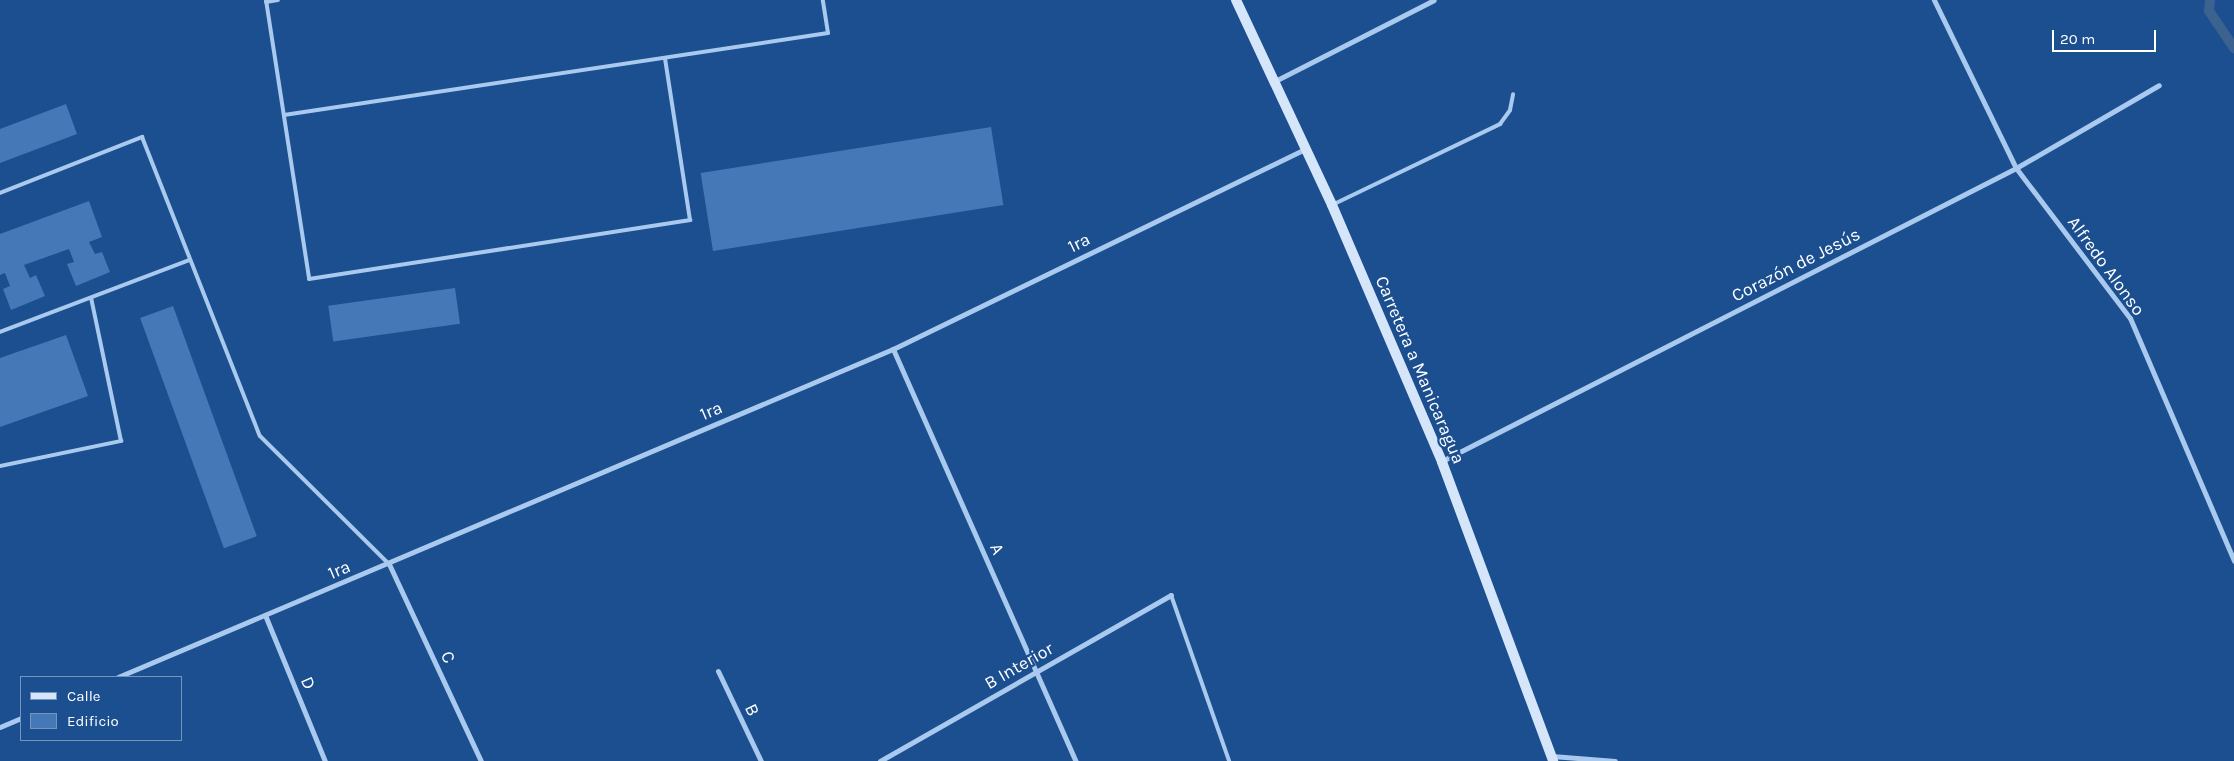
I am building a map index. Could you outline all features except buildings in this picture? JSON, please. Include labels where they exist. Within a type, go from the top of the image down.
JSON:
[{"type":"main road","name":"Carretera a Manicaragua","points":[[1236,0],[1332,206],[1442,462],[1553,759]]},
{"type":"street","points":[[1275,81],[1434,0]]},
{"type":"street","name":"Alfredo Alonso","points":[[1934,0],[2016,168],[2130,318],[2234,561]]},
{"type":"street","name":"Corazón de Jesús","points":[[1442,462],[2016,168],[2159,85]]},
{"type":"street","name":"1ra","points":[[120,676],[389,564],[893,349],[1305,149]]},
{"type":"street","name":"A","points":[[893,349],[1076,761]]},
{"type":"street","name":"C","points":[[389,564],[481,761]]},
{"type":"street","name":"B Interior","points":[[880,761],[1171,595]]},
{"type":"street","name":"D","points":[[265,616],[325,761]]},
{"type":"street","name":"B","points":[[718,671],[761,761]]},
{"type":"street","points":[[0,727],[20,718]]},
{"type":"street","points":[[1553,759],[1615,761]]},
{"type":"lane","points":[[278,0],[266,1],[309,279],[690,220],[665,58]]},
{"type":"lane","points":[[284,115],[828,33],[823,0]]},
{"type":"lane","points":[[1332,206],[1500,124],[1510,110],[1512,94]]},
{"type":"lane","points":[[0,193],[142,137],[260,436],[389,564]]},
{"type":"lane","points":[[0,332],[190,260]]},
{"type":"lane","points":[[0,466],[121,441],[91,298]]},
{"type":"lane","points":[[1171,595],[1229,761]]},
{"type":"waterway","points":[[2210,0],[2209,11],[2234,48]]}]
